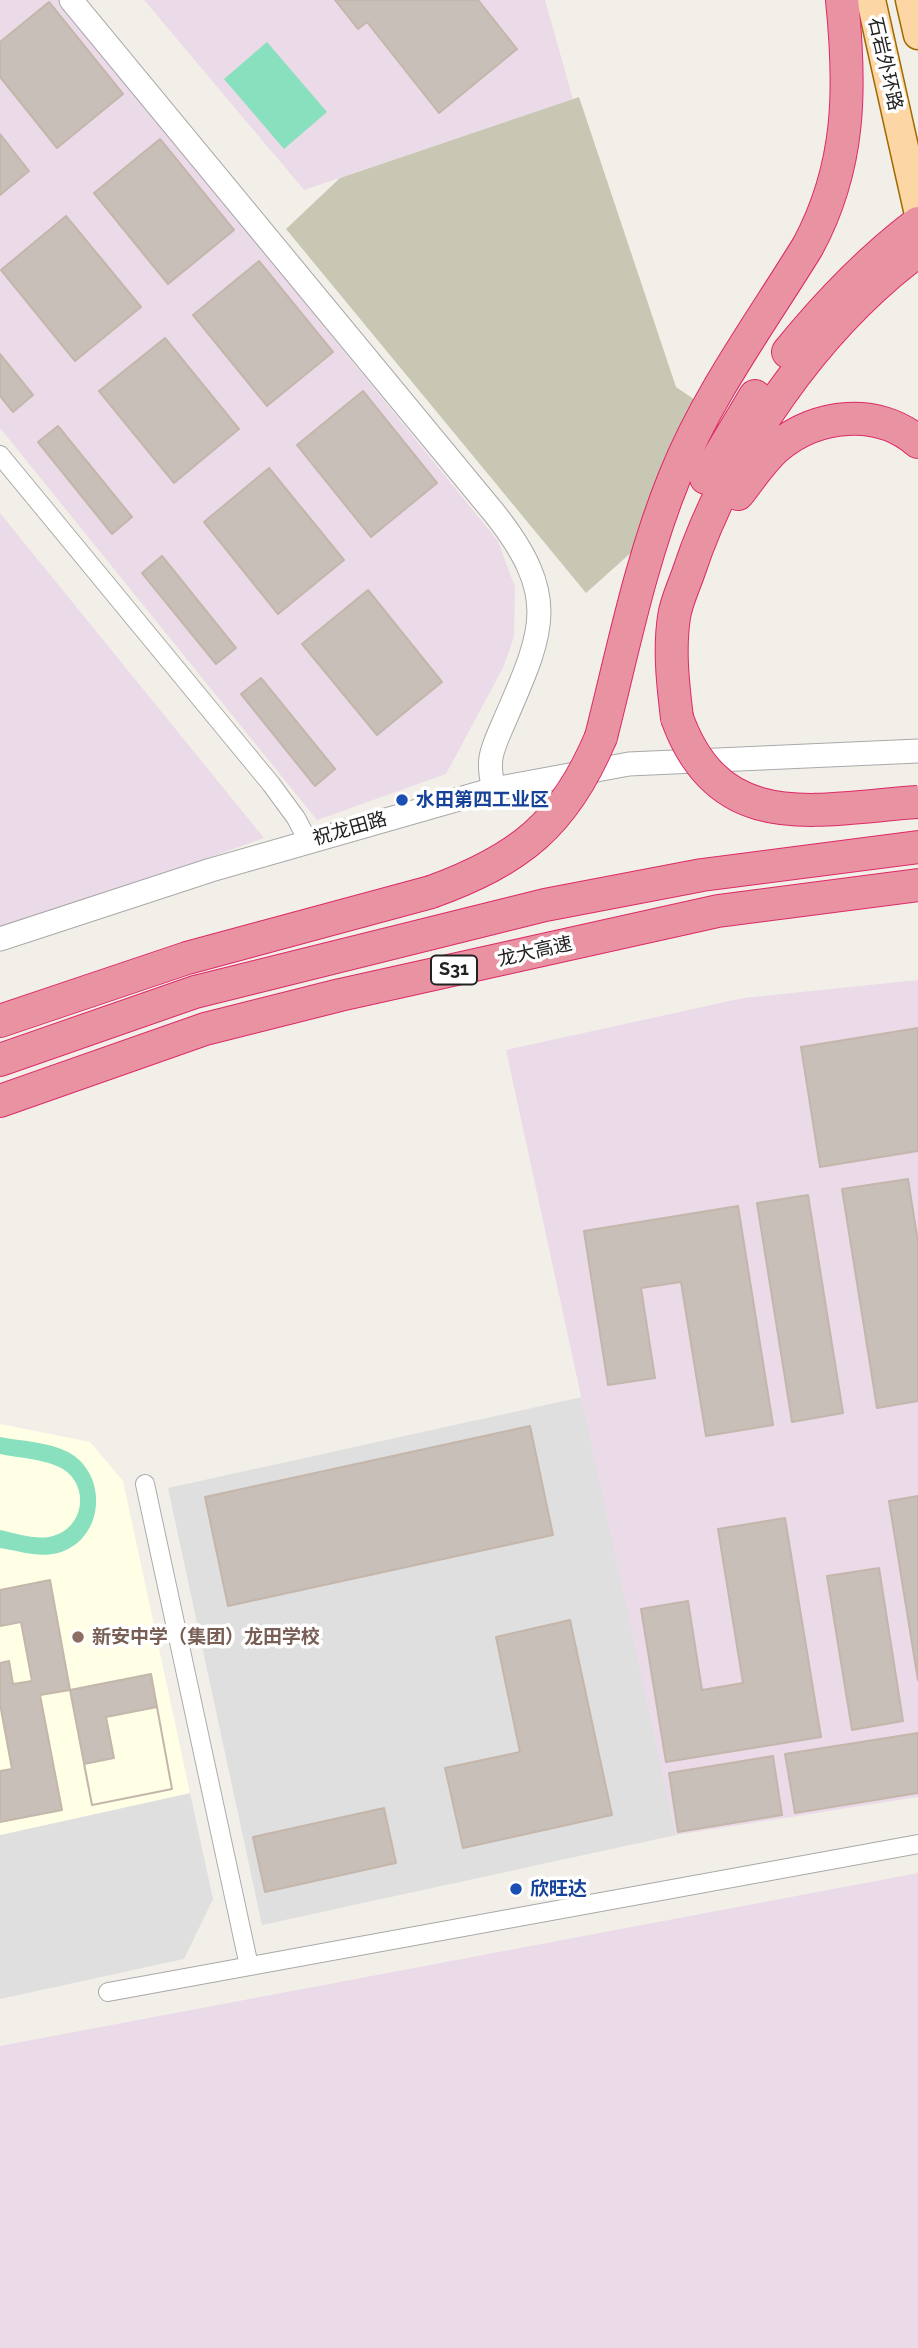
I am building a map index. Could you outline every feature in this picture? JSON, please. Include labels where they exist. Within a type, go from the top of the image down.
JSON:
[{"type":"highway","points":[[0,1021],[187,958],[431,892],[481,874],[548,827],[585,775],[601,737],[643,573],[679,466],[699,422],[813,236],[835,184],[849,68],[842,0]]},
{"type":"highway","points":[[621,656],[727,438],[761,386],[816,317],[877,255],[918,223]]},
{"type":"highway","points":[[918,251],[875,287],[807,361],[742,456],[699,541],[674,616],[673,684],[677,718],[688,748],[705,772],[725,789],[748,801],[779,809],[803,810],[918,802]]},
{"type":"highway","points":[[699,541],[776,448],[807,427],[847,418],[868,420],[888,423],[918,442]]},
{"type":"highway","name":"S31","points":[[0,1060],[195,992],[545,905],[702,875],[918,847]]},
{"type":"highway","name":"龙大高速","points":[[0,1101],[205,1029],[340,995],[718,911],[918,886]]},
{"type":"main road","name":"石岩外环路","points":[[871,0],[918,210]]},
{"type":"main road","name":"石岩外环路","points":[[910,0],[918,35]]},
{"type":"street","points":[[71,0],[495,514],[527,560],[535,580],[539,627],[527,670],[489,757],[494,789]]},
{"type":"street","points":[[0,456],[271,784],[296,818],[308,841]]},
{"type":"street","name":"祝龙田路","points":[[0,939],[308,841],[494,789],[629,764],[918,751]]},
{"type":"street","points":[[145,1484],[249,1966]]},
{"type":"street","points":[[108,1992],[918,1844]]},
{"type":"shaded area","points":[[0,0],[59,0],[498,541],[515,587],[514,637],[503,668],[446,774],[317,820],[0,428]]},
{"type":"shaded area","points":[[144,0],[545,0],[573,99],[304,190]]},
{"type":"shaded area","points":[[579,97],[676,387],[698,402],[634,550],[586,593],[286,229],[340,178]]},
{"type":"shaded area","points":[[0,513],[264,838],[0,933]]},
{"type":"shaded area","points":[[918,980],[918,1797],[676,1835],[506,1050],[743,998]]},
{"type":"shaded area","points":[[582,1397],[676,1835],[262,1925],[168,1488]]},
{"type":"shaded area","name":"新安中学（集团）龙田学校","points":[[0,1424],[90,1442],[123,1481],[190,1793],[0,1835]]},
{"type":"shaded area","points":[[190,1793],[213,1899],[184,1959],[0,1999],[0,1835]]},
{"type":"shaded area","points":[[918,1873],[918,2348],[0,2348],[0,2046]]},
{"type":"green space","points":[[267,42],[327,112],[284,149],[224,79]]},
{"type":"green space","points":[[0,1437],[44,1444],[68,1452],[81,1462],[90,1475],[95,1490],[93,1521],[85,1535],[74,1546],[58,1553],[44,1555],[0,1548],[0,1530],[40,1538],[63,1532],[77,1516],[80,1496],[72,1476],[63,1469],[41,1461],[0,1454]]},
{"type":"building","points":[[335,0],[478,0],[517,49],[439,113],[367,22],[358,29]]},
{"type":"building","points":[[49,2],[123,94],[57,148],[0,77],[0,42]]},
{"type":"building","points":[[0,134],[29,171],[0,195]]},
{"type":"building","points":[[160,139],[234,230],[168,284],[94,193]]},
{"type":"building","points":[[66,216],[141,307],[75,361],[1,270]]},
{"type":"building","points":[[259,261],[333,352],[267,406],[193,315]]},
{"type":"building","points":[[165,338],[239,429],[174,483],[99,391]]},
{"type":"building","points":[[0,354],[33,395],[13,412],[0,396]]},
{"type":"building","points":[[363,391],[437,483],[371,537],[297,445]]},
{"type":"building","points":[[58,426],[132,517],[112,534],[38,442]]},
{"type":"building","points":[[269,468],[344,560],[278,614],[204,522]]},
{"type":"building","points":[[162,556],[236,648],[216,664],[142,573]]},
{"type":"building","points":[[368,590],[442,682],[377,735],[302,644]]},
{"type":"building","points":[[261,678],[335,769],[315,786],[241,694]]},
{"type":"building","points":[[918,1028],[918,1151],[820,1167],[801,1047]]},
{"type":"building","points":[[908,1179],[918,1242],[918,1401],[877,1408],[842,1189]]},
{"type":"building","points":[[808,1195],[843,1413],[792,1422],[757,1203]]},
{"type":"building","points":[[738,1206],[773,1425],[706,1436],[681,1282],[641,1288],[655,1378],[608,1385],[584,1231]]},
{"type":"building","points":[[530,1426],[553,1535],[228,1606],[205,1497]]},
{"type":"building","points":[[918,1496],[918,1680],[889,1501]]},
{"type":"building","points":[[785,1518],[821,1737],[666,1762],[641,1609],[688,1601],[702,1690],[743,1683],[718,1529]]},
{"type":"building","points":[[879,1568],[903,1721],[852,1730],[827,1576]]},
{"type":"building","points":[[50,1580],[70,1690],[40,1695],[62,1810],[0,1822],[0,1771],[12,1769],[0,1704],[0,1663],[9,1661],[13,1684],[32,1681],[21,1622],[0,1626],[0,1590]]},
{"type":"building","points":[[570,1620],[612,1815],[463,1848],[445,1768],[520,1752],[496,1637]]},
{"type":"building","points":[[151,1674],[172,1789],[92,1805],[70,1690]]},
{"type":"building","points":[[157,1707],[172,1789],[92,1805],[84,1764],[114,1758],[106,1717]]},
{"type":"building","points":[[918,1733],[918,1793],[795,1813],[785,1754]]},
{"type":"building","points":[[773,1756],[782,1815],[678,1832],[669,1773]]},
{"type":"building","points":[[384,1808],[396,1863],[265,1892],[253,1837]]},
{"type":"place","name":"水田第四工业区","points":[[402,800]]},
{"type":"place","name":"新安中学（集团）龙田学校","points":[[78,1637]]},
{"type":"place","name":"欣旺达","points":[[516,1889]]}]
